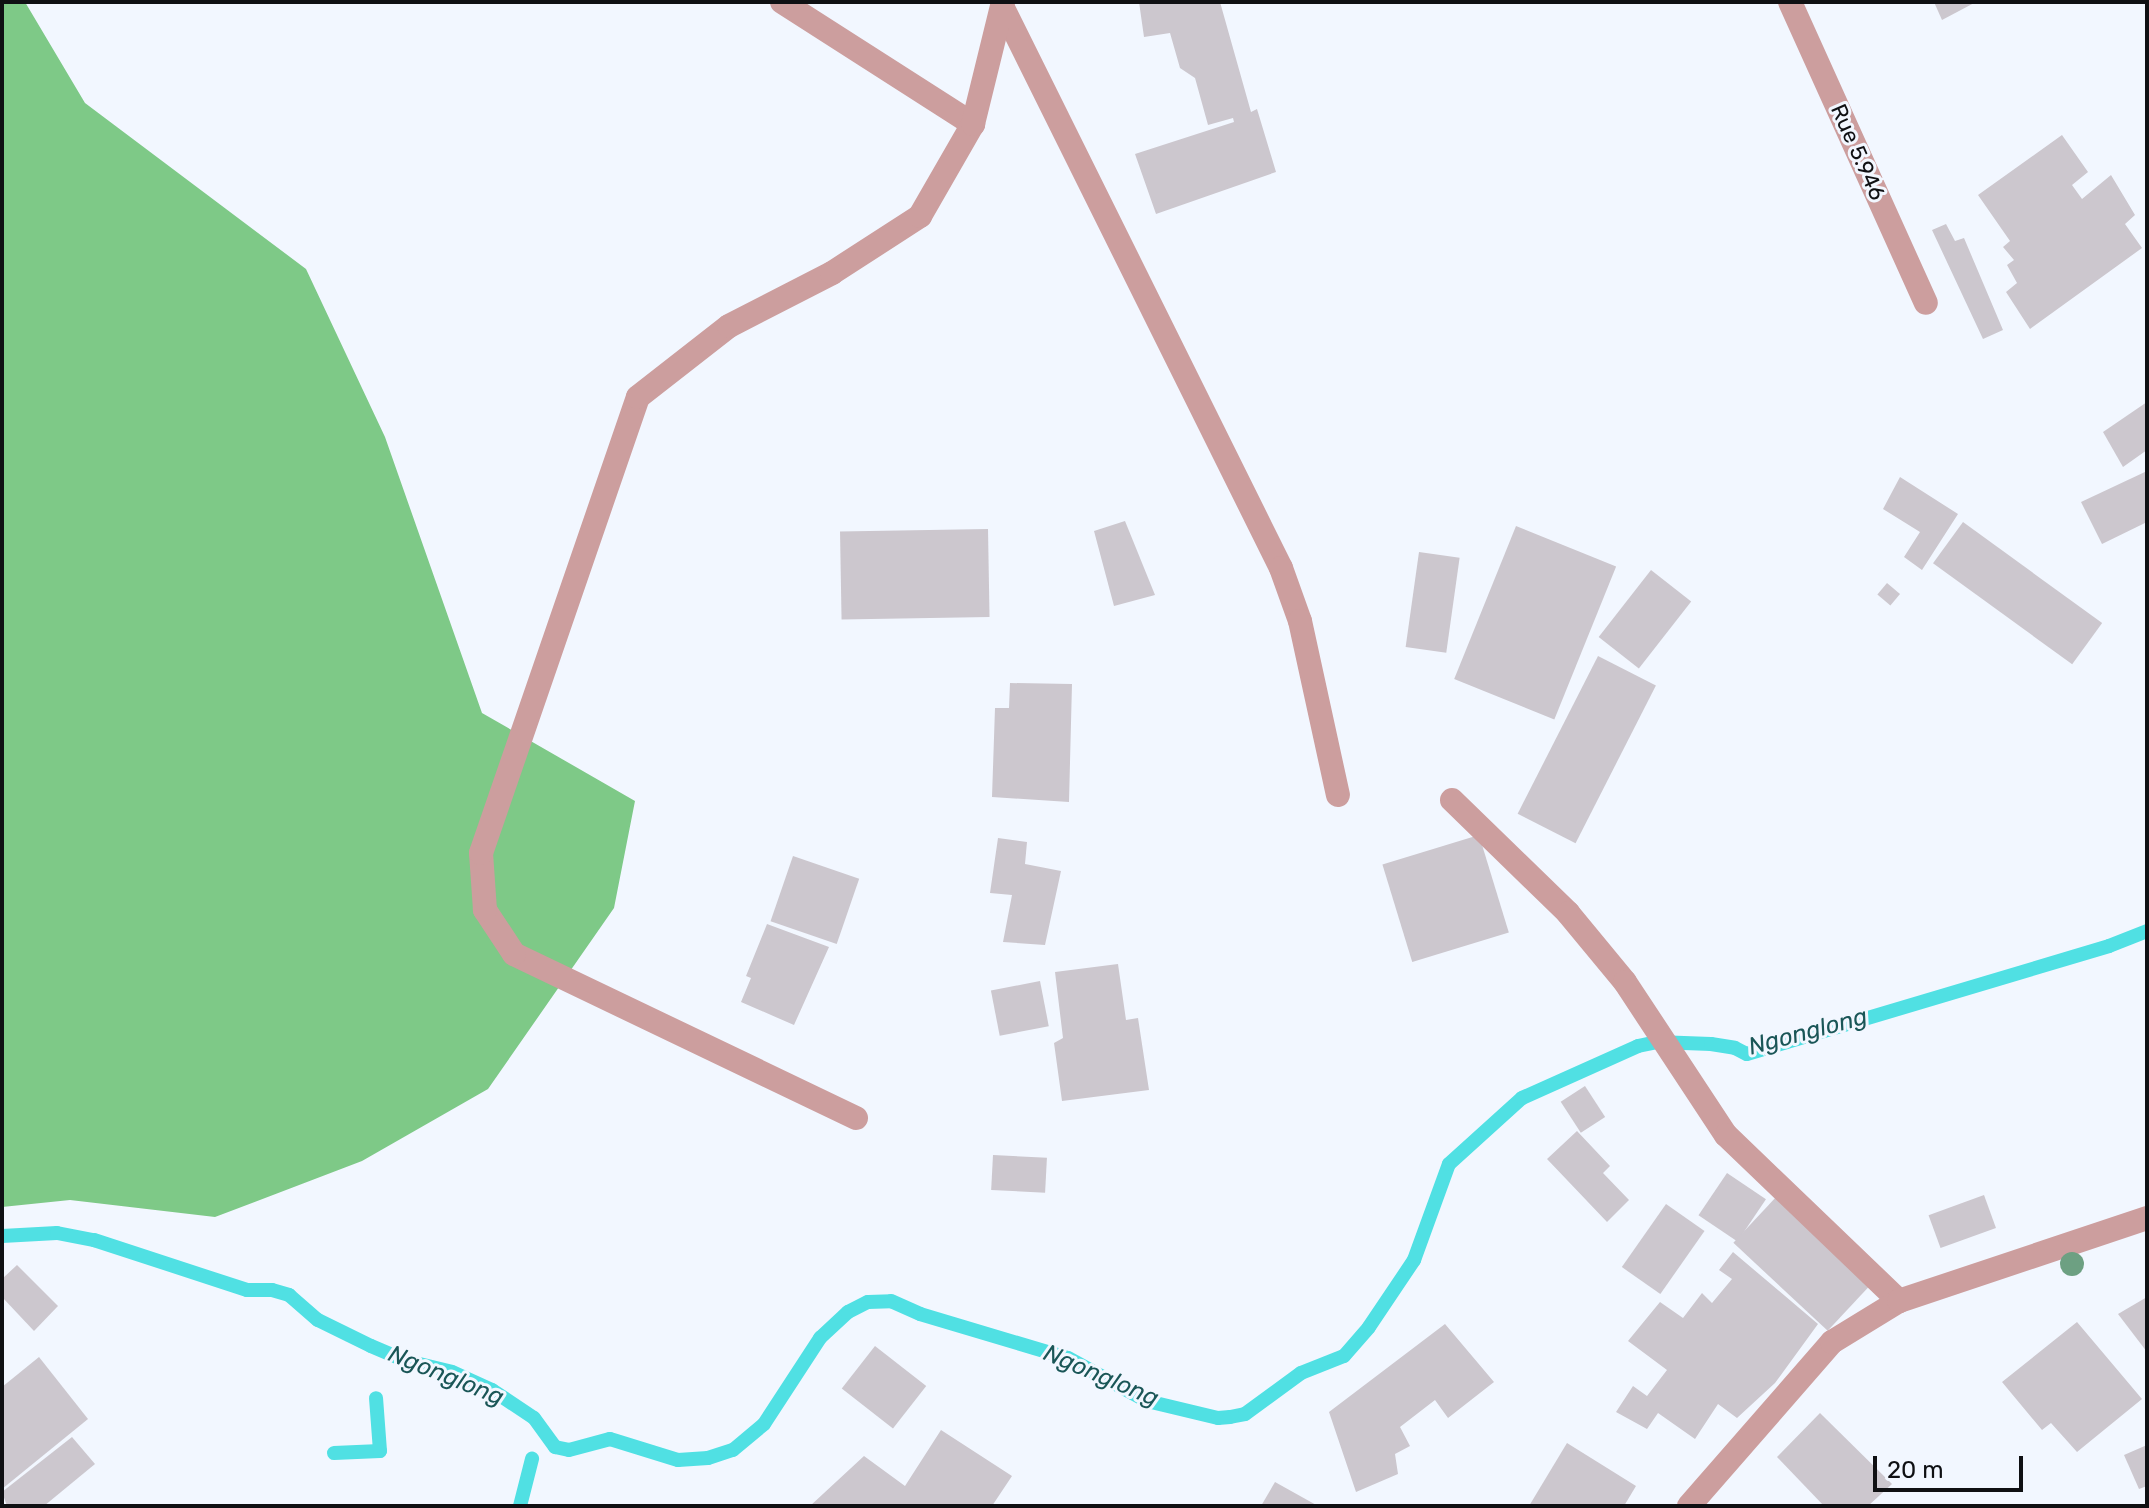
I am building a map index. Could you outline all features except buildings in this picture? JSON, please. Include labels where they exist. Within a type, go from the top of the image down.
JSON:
[{"type":"street","points":[[782,2],[973,124]]},
{"type":"street","name":"Rue 5.946","points":[[1790,2],[1926,303]]},
{"type":"street","points":[[856,1118],[514,954],[485,910],[481,853],[638,397],[729,326],[832,273],[920,216],[973,124],[1003,5]]},
{"type":"street","points":[[1003,5],[1281,568],[1300,621],[1338,795]]},
{"type":"street","points":[[1452,800],[1568,913],[1625,982],[1726,1135],[1899,1301]]},
{"type":"street","points":[[1689,1506],[1832,1342],[1899,1301],[2147,1218]]},
{"type":"green space","points":[[2,2],[25,2],[85,103],[306,269],[385,437],[482,713],[635,801],[614,908],[488,1089],[362,1161],[215,1217],[70,1200],[2,1207]]},
{"type":"waterway","name":"Ngonglong","points":[[2,1236],[57,1233],[94,1240],[247,1290],[272,1290],[289,1295],[318,1320],[371,1346],[407,1361],[452,1372],[492,1390],[534,1418],[555,1447],[569,1450],[610,1439],[678,1460],[708,1458],[733,1450],[764,1424],[820,1338],[848,1312],[868,1302],[891,1301],[920,1314],[1068,1358],[1147,1401],[1218,1418],[1230,1417],[1245,1414],[1301,1373],[1344,1356],[1369,1327],[1414,1260],[1449,1164],[1522,1098],[1638,1046],[1657,1042],[1711,1044],[1735,1048],[1747,1054],[2109,946],[2147,931]]},
{"type":"waterway","points":[[334,1453],[380,1451],[376,1398]]},
{"type":"waterway","points":[[520,1506],[532,1459]]}]
